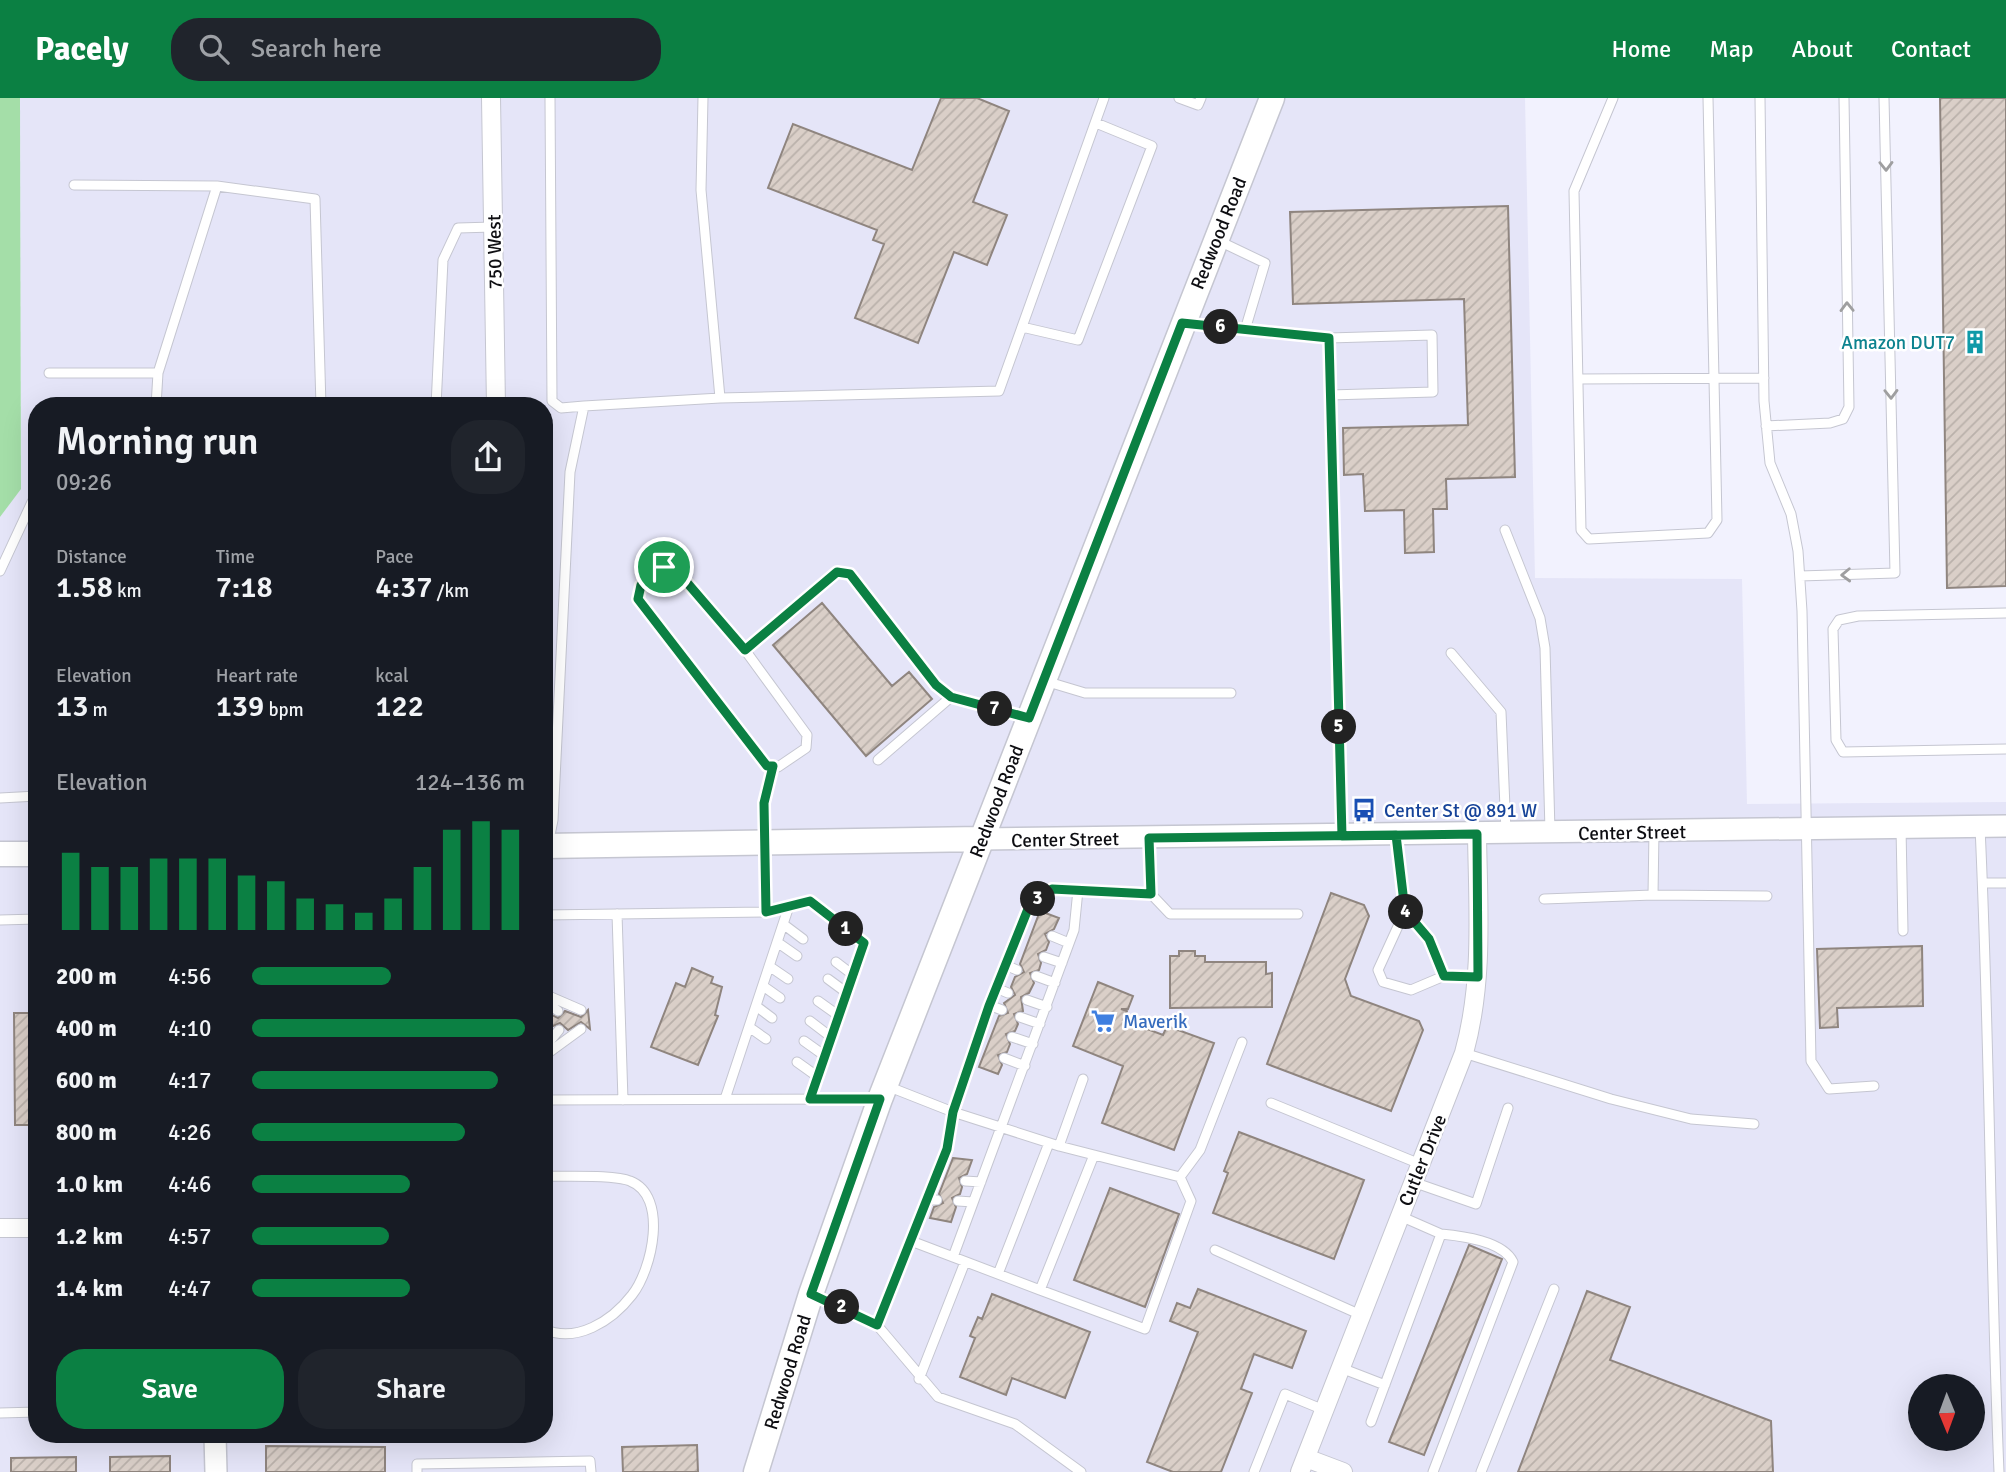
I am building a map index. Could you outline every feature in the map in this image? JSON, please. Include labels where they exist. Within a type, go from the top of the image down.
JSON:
[{"type":"main road","name":"Redwood Road","points":[[756,1472],[811,1294],[883,1092],[1214,239],[1272,98]]},
{"type":"main road","name":"Center Street","points":[[553,846],[981,839]]},
{"type":"main road","points":[[0,855],[28,854]]},
{"type":"street","name":"750 West","points":[[491,98],[496,397]]},
{"type":"street","name":"Center Street","points":[[981,839],[2006,826]]},
{"type":"street","name":"Cutler Drive","points":[[1303,1465],[1464,1053],[1474,1013],[1478,977],[1477,834]]},
{"type":"street","points":[[0,1228],[28,1228]]},
{"type":"street","points":[[215,1443],[216,1472]]},
{"type":"street","points":[[1303,1465],[1343,1472]]},
{"type":"lane","points":[[550,98],[552,397]]},
{"type":"lane","points":[[703,98],[701,190],[720,398]]},
{"type":"lane","points":[[553,402],[561,408],[720,398],[999,391],[1104,98]]},
{"type":"lane","points":[[1179,98],[1198,105],[1200,98]]},
{"type":"lane","points":[[1612,98],[1574,191],[1581,530],[1589,539],[1708,533],[1717,520],[1708,98]]},
{"type":"lane","points":[[1760,98],[1766,426],[1770,463],[1791,514],[1800,576],[1811,1061],[1829,1089],[1874,1086]]},
{"type":"lane","points":[[1766,426],[1830,423],[1843,419],[1849,407],[1844,98]]},
{"type":"lane","points":[[1800,576],[1895,573],[1884,98]]},
{"type":"lane","points":[[1022,327],[1078,341],[1152,146],[1096,123]]},
{"type":"lane","points":[[74,185],[217,186],[315,199],[321,397]]},
{"type":"lane","points":[[157,397],[158,373],[217,186]]},
{"type":"lane","points":[[436,397],[443,260],[458,228],[493,227]]},
{"type":"lane","points":[[1214,239],[1265,263],[1245,330]]},
{"type":"lane","points":[[1182,323],[1329,338],[1432,335],[1433,392],[1330,395]]},
{"type":"lane","points":[[1329,338],[1342,836]]},
{"type":"lane","points":[[49,373],[158,373]]},
{"type":"lane","points":[[1578,379],[1764,378]]},
{"type":"lane","points":[[553,820],[570,472],[584,406]]},
{"type":"lane","points":[[0,570],[28,510]]},
{"type":"lane","points":[[1506,530],[1540,618],[1545,648],[1550,833]]},
{"type":"lane","points":[[664,567],[677,571],[745,650],[807,735],[806,748],[778,767],[767,766],[638,599],[641,585],[664,567]]},
{"type":"lane","points":[[745,650],[837,572],[850,574],[936,685],[951,697],[1029,718]]},
{"type":"lane","points":[[2006,613],[1858,616],[1839,620],[1833,629],[1836,740],[1843,752],[2006,749]]},
{"type":"lane","points":[[1451,653],[1502,712],[1506,833]]},
{"type":"lane","points":[[1043,681],[1085,693],[1231,693]]},
{"type":"lane","points":[[878,760],[951,697]]},
{"type":"lane","points":[[766,912],[766,783],[773,766]]},
{"type":"lane","points":[[0,798],[28,796]]},
{"type":"lane","points":[[1980,827],[1987,969],[1990,1258],[1999,1472]]},
{"type":"lane","points":[[1900,828],[1903,932]]},
{"type":"lane","points":[[1653,895],[1654,831]]},
{"type":"lane","points":[[1396,835],[1405,911],[1378,970],[1383,982],[1411,990],[1444,976],[1478,977]]},
{"type":"lane","points":[[1149,838],[1151,894],[1170,914],[1298,914]]},
{"type":"lane","points":[[1983,883],[2006,883]]},
{"type":"lane","points":[[877,1325],[926,1200],[940,1179],[953,1112],[989,1006],[1030,904],[1052,889],[1151,894]]},
{"type":"lane","points":[[953,1257],[1003,1128],[1074,930],[1078,890]]},
{"type":"lane","points":[[1544,899],[1653,895],[1767,896]]},
{"type":"lane","points":[[553,915],[766,912],[810,901],[864,943],[810,1099]]},
{"type":"lane","points":[[725,1099],[789,906]]},
{"type":"lane","points":[[1405,911],[1429,939],[1444,976]]},
{"type":"lane","points":[[617,914],[623,1100]]},
{"type":"lane","points":[[0,920],[28,919]]},
{"type":"lane","points":[[783,924],[803,939]]},
{"type":"lane","points":[[1021,925],[1033,930]]},
{"type":"lane","points":[[1052,936],[1069,943]]},
{"type":"lane","points":[[777,942],[797,956]]},
{"type":"lane","points":[[1013,946],[1025,950]]},
{"type":"lane","points":[[1044,957],[1062,963]]},
{"type":"lane","points":[[836,962],[853,975]]},
{"type":"lane","points":[[1005,965],[1017,970]]},
{"type":"lane","points":[[769,966],[788,979]]},
{"type":"lane","points":[[1036,976],[1055,983]]},
{"type":"lane","points":[[828,979],[847,993]]},
{"type":"lane","points":[[763,986],[780,998]]},
{"type":"lane","points":[[996,988],[1008,993]]},
{"type":"lane","points":[[1027,1000],[1047,1007]]},
{"type":"lane","points":[[553,1001],[576,1011]]},
{"type":"lane","points":[[818,1001],[839,1016]]},
{"type":"lane","points":[[553,1006],[558,1011]]},
{"type":"lane","points":[[756,1006],[772,1018]]},
{"type":"lane","points":[[989,1006],[1002,1010]]},
{"type":"lane","points":[[1020,1017],[1040,1024]]},
{"type":"lane","points":[[810,1021],[831,1037]]},
{"type":"lane","points":[[749,1027],[766,1039]]},
{"type":"lane","points":[[982,1027],[994,1031]]},
{"type":"lane","points":[[553,1037],[559,1030]]},
{"type":"lane","points":[[553,1048],[577,1030]]},
{"type":"lane","points":[[1012,1037],[1033,1044]]},
{"type":"lane","points":[[804,1041],[825,1056]]},
{"type":"lane","points":[[1180,1177],[1200,1150],[1242,1042]]},
{"type":"lane","points":[[975,1047],[985,1051]]},
{"type":"lane","points":[[1464,1053],[1611,1099],[1691,1119],[1754,1124]]},
{"type":"lane","points":[[1004,1058],[1025,1066]]},
{"type":"lane","points":[[797,1062],[818,1077]]},
{"type":"lane","points":[[998,1274],[1083,1079]]},
{"type":"lane","points":[[553,1100],[810,1099],[883,1092],[1054,1144],[1180,1177]]},
{"type":"lane","points":[[1271,1103],[1420,1164]]},
{"type":"lane","points":[[1413,1182],[1476,1204],[1508,1108]]},
{"type":"lane","points":[[1040,1290],[1094,1155]]},
{"type":"lane","points":[[553,1176],[629,1180],[645,1190],[653,1207],[654,1227],[648,1260],[633,1295],[603,1322],[575,1335],[553,1333]]},
{"type":"lane","points":[[911,1241],[1145,1329],[1191,1201],[1180,1177]]},
{"type":"lane","points":[[965,1181],[981,1182]]},
{"type":"lane","points":[[926,1200],[937,1200]]},
{"type":"lane","points":[[958,1201],[974,1202]]},
{"type":"lane","points":[[1400,1216],[1441,1234],[1487,1243],[1510,1255],[1513,1262],[1433,1472]]},
{"type":"lane","points":[[1371,1422],[1441,1234]]},
{"type":"lane","points":[[1215,1251],[1361,1315]]},
{"type":"lane","points":[[919,1379],[965,1262]]},
{"type":"lane","points":[[1481,1472],[1554,1289]]},
{"type":"lane","points":[[811,1294],[877,1325],[919,1379],[938,1397],[1015,1424],[1081,1472]]},
{"type":"lane","points":[[1341,1368],[1385,1385]]},
{"type":"lane","points":[[1254,1472],[1285,1394],[1324,1410]]},
{"type":"lane","points":[[0,1412],[28,1412]]},
{"type":"lane","points":[[417,1472],[417,1464],[544,1467],[590,1461],[591,1472]]},
{"type":"shaded area","points":[[20,98],[1525,98],[1535,578],[1742,579],[1747,804],[2006,802],[2006,1472],[0,1472],[0,517],[21,488]]},
{"type":"green space","points":[[0,98],[20,98],[21,489],[0,517]]},
{"type":"building","points":[[941,98],[977,98],[1009,111],[973,202],[1007,215],[987,265],[954,252],[918,343],[855,318],[884,244],[873,240],[877,230],[768,188],[793,124],[912,170]]},
{"type":"building","name":"Amazon DUT7","points":[[1940,98],[2006,98],[2006,586],[1947,588]]},
{"type":"building","points":[[1508,206],[1515,477],[1446,479],[1447,509],[1433,509],[1434,552],[1405,553],[1404,510],[1365,511],[1363,474],[1344,475],[1343,428],[1468,425],[1464,299],[1293,304],[1290,212]]},
{"type":"building","points":[[822,603],[892,686],[909,672],[932,699],[866,756],[773,645]]},
{"type":"building","points":[[1331,893],[1364,905],[1369,916],[1345,979],[1351,996],[1419,1021],[1423,1030],[1391,1111],[1267,1064]]},
{"type":"building","points":[[1040,911],[1059,918],[1054,929],[1045,934],[1049,942],[1046,950],[1038,954],[1041,963],[1039,970],[1030,973],[1034,983],[1029,993],[1021,997],[1023,1011],[1014,1014],[1018,1024],[1015,1031],[1006,1034],[1010,1044],[1007,1052],[998,1055],[1002,1065],[998,1074],[979,1067],[999,1016],[1008,1013],[1004,1003],[1015,995],[1011,987],[1015,977],[1024,972],[1020,964]]},
{"type":"building","points":[[1922,946],[1923,1006],[1837,1008],[1838,1027],[1820,1028],[1817,949]]},
{"type":"building","points":[[1179,951],[1195,951],[1195,956],[1205,956],[1205,962],[1266,962],[1266,974],[1272,973],[1272,1007],[1170,1008],[1170,956],[1179,956]]},
{"type":"building","points":[[692,968],[713,977],[711,983],[722,987],[715,1015],[718,1016],[698,1065],[651,1047],[676,983],[685,987]]},
{"type":"building","points":[[1098,982],[1133,996],[1128,1009],[1121,1009],[1127,1011],[1123,1020],[1163,1035],[1167,1026],[1214,1043],[1174,1150],[1102,1123],[1123,1066],[1073,1046]]},
{"type":"building","points":[[588,1010],[590,1029],[581,1022],[568,1030],[560,1023],[553,1026],[553,1016],[558,1018],[565,1011],[581,1017]]},
{"type":"building","points":[[14,1013],[28,1013],[28,1125],[15,1125]]},
{"type":"building","points":[[1239,1132],[1364,1180],[1334,1259],[1213,1213],[1228,1173],[1224,1171]]},
{"type":"building","points":[[953,1158],[972,1160],[967,1174],[959,1178],[962,1187],[960,1194],[952,1198],[956,1207],[951,1222],[930,1218],[934,1207],[943,1203],[939,1194]]},
{"type":"building","points":[[1110,1188],[1179,1214],[1145,1307],[1074,1280]]},
{"type":"building","points":[[1469,1245],[1502,1259],[1424,1455],[1389,1442]]},
{"type":"building","points":[[1198,1289],[1306,1331],[1292,1368],[1254,1354],[1241,1389],[1252,1393],[1221,1472],[1173,1472],[1147,1462],[1198,1332],[1170,1321],[1177,1303],[1190,1308]]},
{"type":"building","points":[[1587,1291],[1630,1307],[1610,1360],[1771,1421],[1773,1472],[1518,1472]]},
{"type":"building","points":[[992,1294],[1090,1332],[1065,1398],[1012,1378],[1006,1395],[960,1377],[975,1338],[970,1336],[978,1317],[982,1319]]},
{"type":"building","points":[[697,1445],[698,1472],[623,1472],[622,1447]]},
{"type":"building","points":[[266,1446],[385,1447],[385,1472],[266,1472]]},
{"type":"building","points":[[170,1456],[170,1472],[110,1472],[110,1457]]},
{"type":"building","points":[[76,1457],[76,1472],[11,1472],[11,1458]]},
{"type":"place","name":"Amazon DUT7","points":[[1975,342]]},
{"type":"place","name":"Center St @ 891 W","points":[[1364,810]]},
{"type":"place","name":"Maverik","points":[[1103,1021]]},
{"type":"route","points":[[664,567],[641,585],[638,599],[767,766],[773,766],[766,783],[764,803],[766,912],[810,901],[864,943],[810,1099],[880,1099],[811,1294],[877,1325],[947,1149],[953,1112],[989,1006],[1030,904],[1052,889],[1151,894],[1149,838],[1264,837],[1342,836],[1396,835],[1405,911],[1429,939],[1444,976],[1478,977],[1477,834],[1396,835],[1342,836],[1329,338],[1182,323],[1029,718],[951,697],[936,685],[850,574],[837,572],[745,650],[677,571],[664,567]]}]
